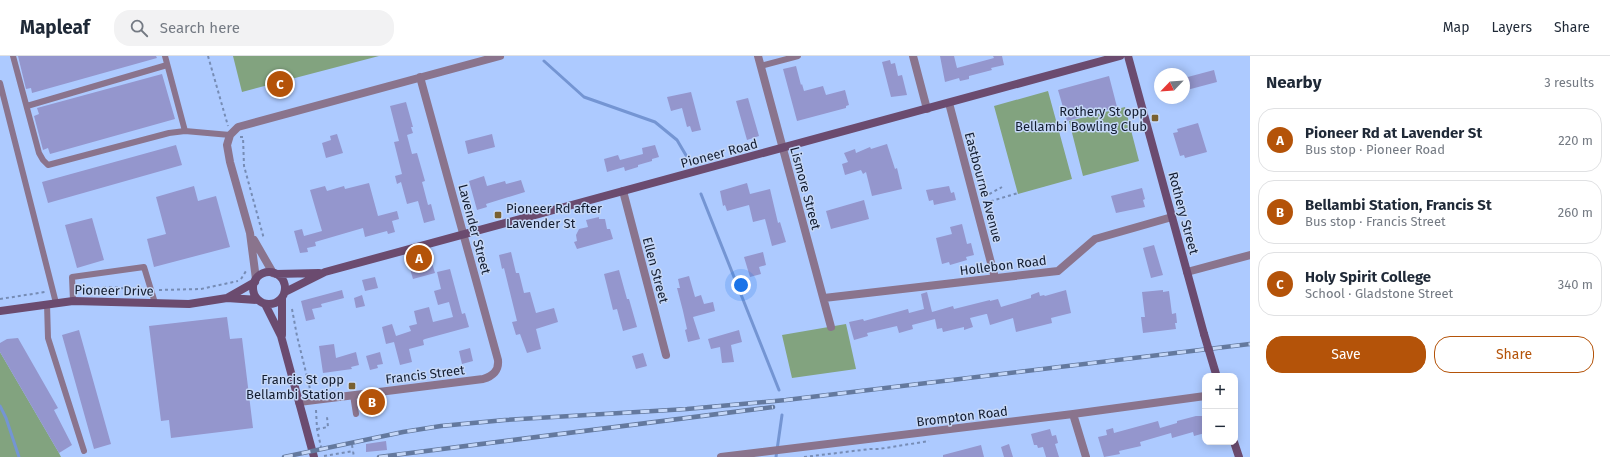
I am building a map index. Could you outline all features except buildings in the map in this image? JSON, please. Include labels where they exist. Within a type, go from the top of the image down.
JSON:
[{"type":"main road","name":"Pioneer Road","points":[[255,280],[264,273],[325,272],[1120,56]]},
{"type":"main road","name":"Rothery Street","points":[[1128,56],[1215,373]]},
{"type":"main road","name":"Pioneer Road","points":[[261,302],[274,304],[283,295],[325,272]]},
{"type":"main road","points":[[275,274],[280,277],[284,284],[282,336],[314,457]]},
{"type":"main road","name":"Pioneer Drive","points":[[227,298],[255,280]]},
{"type":"main road","points":[[255,280],[253,292],[282,336]]},
{"type":"main road","name":"Pioneer Drive","points":[[0,311],[73,301],[189,304],[227,298],[261,302]]},
{"type":"main road","points":[[1235,445],[1239,457]]},
{"type":"street","points":[[255,280],[250,233],[230,162],[227,145],[230,134],[238,127],[500,56]]},
{"type":"street","name":"Lismore Street","points":[[758,56],[831,326]]},
{"type":"street","points":[[913,56],[927,108]]},
{"type":"street","name":"Lavender Street","points":[[420,77],[498,360],[498,368],[495,373],[483,379]]},
{"type":"street","name":"Eastbourne Avenue","points":[[949,103],[995,278]]},
{"type":"street","name":"Ellen Street","points":[[623,191],[666,355]]},
{"type":"street","name":"Hollebon Road","points":[[824,298],[1058,271],[1095,239],[1172,217]]},
{"type":"street","points":[[250,233],[275,274]]},
{"type":"street","points":[[1187,272],[1250,255]]},
{"type":"street","name":"Francis Street","points":[[299,402],[483,379]]},
{"type":"street","name":"Brompton Road","points":[[721,457],[1073,414],[1202,396]]},
{"type":"street","points":[[1073,414],[1086,457]]},
{"type":"lane","points":[[13,56],[39,152],[43,160],[48,164],[169,133],[185,131],[230,134]]},
{"type":"lane","points":[[165,56],[185,131]]},
{"type":"lane","points":[[761,66],[798,56]]},
{"type":"lane","points":[[27,106],[167,65]]},
{"type":"lane","points":[[0,83],[56,303]]},
{"type":"lane","points":[[73,301],[72,277],[144,267],[155,303]]},
{"type":"lane","points":[[47,304],[48,338],[84,451]]},
{"type":"lane","points":[[353,395],[356,414]]},
{"type":"path","points":[[208,56],[230,134],[243,137],[244,166],[264,240]]},
{"type":"path","points":[[984,197],[1002,187]]},
{"type":"path","points":[[986,203],[1018,193]]},
{"type":"path","points":[[291,306],[296,336],[311,393]]},
{"type":"path","points":[[316,410],[317,429],[324,456],[353,451]]},
{"type":"path","points":[[317,429],[328,427],[327,417]]},
{"type":"path","points":[[352,445],[354,457]]},
{"type":"green space","points":[[233,56],[379,56],[242,92]]},
{"type":"green space","points":[[1048,91],[1072,179],[1018,194],[994,106]]},
{"type":"green space","points":[[1125,107],[1139,161],[1083,176],[1069,121]]},
{"type":"green space","points":[[846,324],[856,369],[792,378],[782,335]]},
{"type":"green space","points":[[0,352],[59,453],[61,457],[0,457]]},
{"type":"waterway","points":[[544,61],[584,97],[655,122],[677,140],[687,157]]},
{"type":"waterway","points":[[701,194],[779,390]]},
{"type":"waterway","points":[[0,406],[6,418],[19,457]]},
{"type":"waterway","points":[[776,457],[782,415]]},
{"type":"railway","points":[[284,457],[403,432],[441,426],[505,420],[687,409],[786,400],[1250,344]]},
{"type":"railway","points":[[379,457],[773,407]]},
{"type":"place","name":"Holy Spirit College","points":[[280,84]]},
{"type":"place","name":"Rothery St opp Bellambi Bowling Club","points":[[1155,118]]},
{"type":"place","name":"Pioneer Rd after Lavender St","points":[[498,215]]},
{"type":"place","name":"Pioneer Rd at Lavender St","points":[[419,258]]},
{"type":"place","name":"Francis St opp Bellambi Station","points":[[352,386]]},
{"type":"place","name":"Bellambi Station, Francis St","points":[[372,402]]}]
